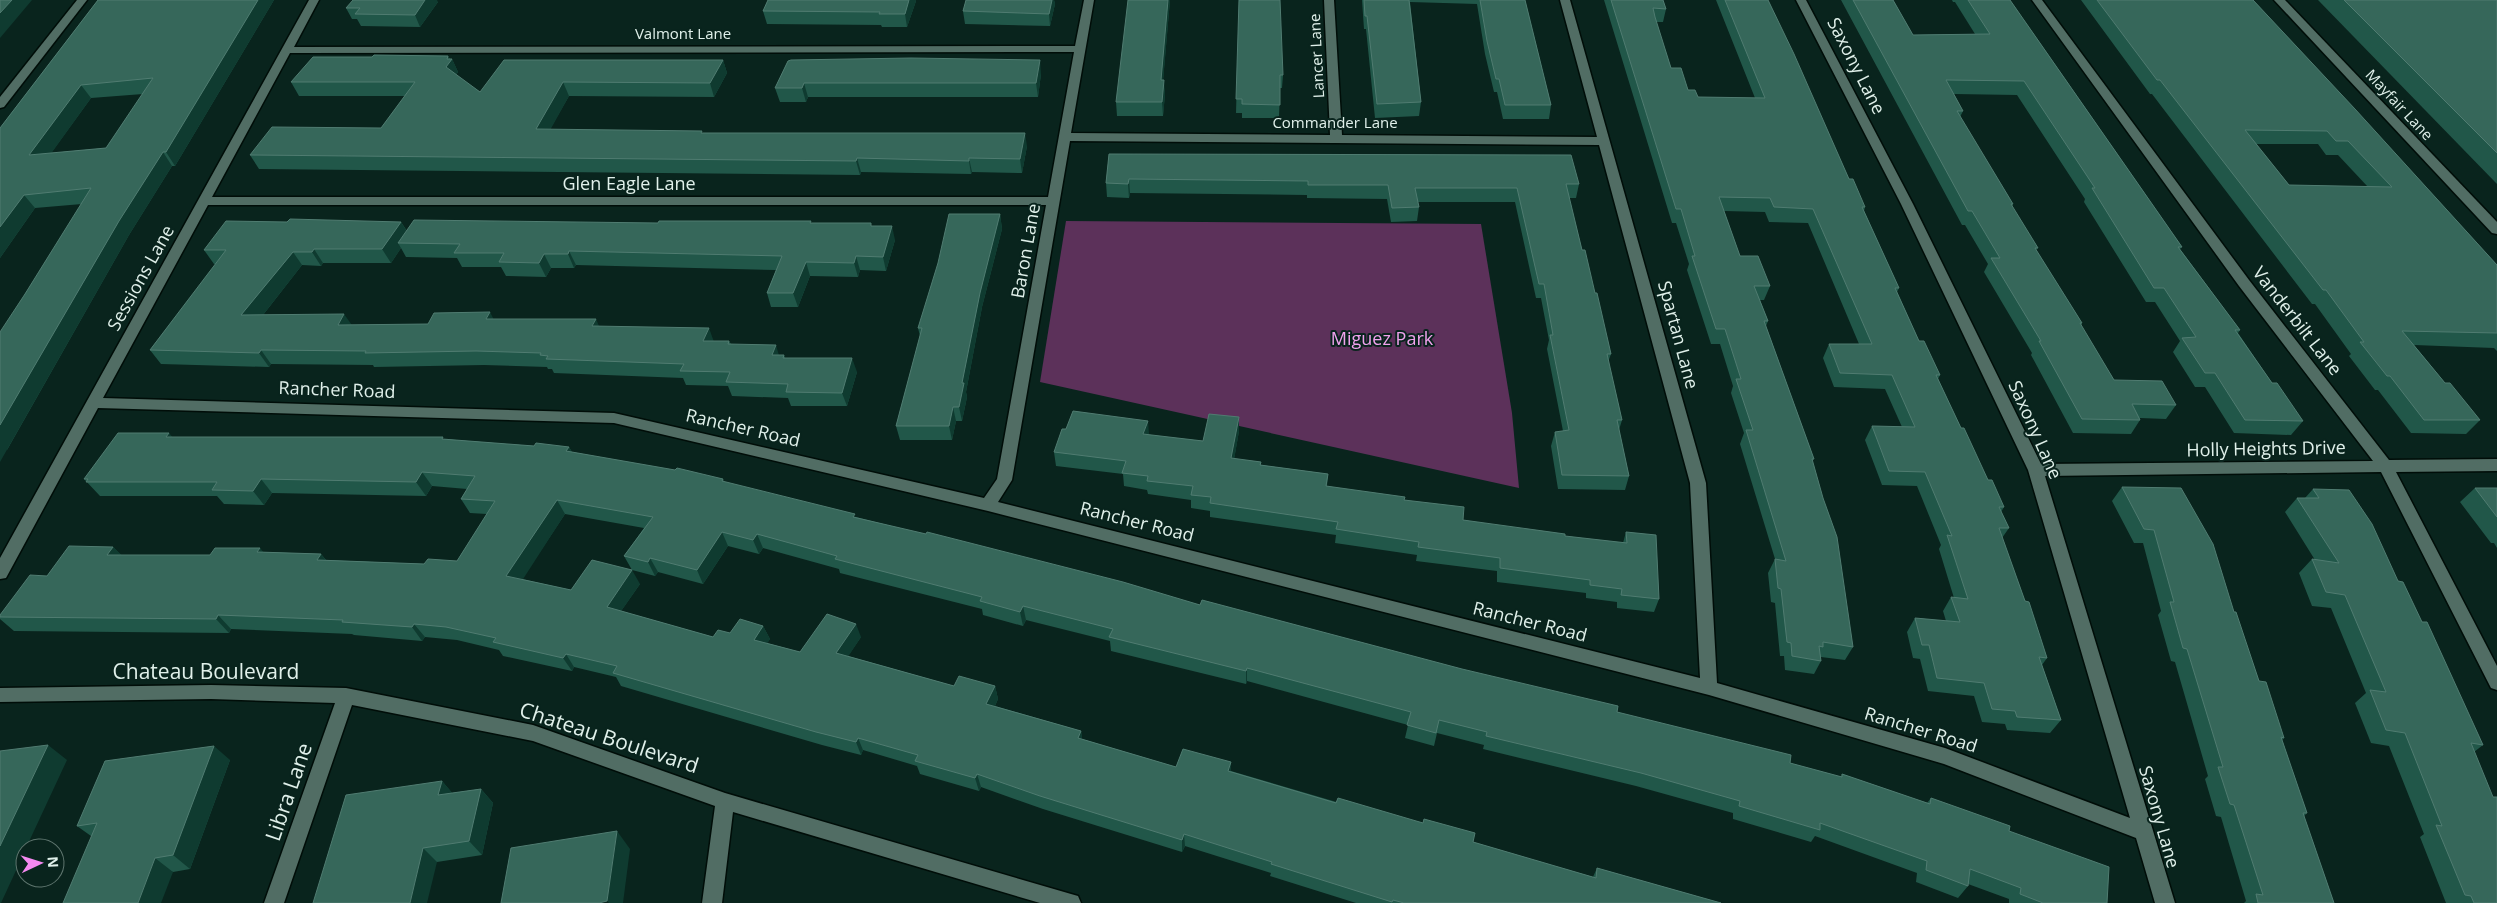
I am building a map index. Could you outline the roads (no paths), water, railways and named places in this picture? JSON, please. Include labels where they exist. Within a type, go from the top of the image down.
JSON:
[{"type":"street","points":[[0,105],[82,0]]},
{"type":"street","name":"Sessions Lane","points":[[0,573],[314,0]]},
{"type":"street","name":"Baron Lane","points":[[988,505],[1004,480],[1089,0]]},
{"type":"street","name":"Lancer Lane","points":[[1329,0],[1336,140]]},
{"type":"street","name":"Spartan Lane","points":[[1565,0],[1698,483],[1709,688]]},
{"type":"street","name":"Saxony Lane","points":[[1801,0],[1907,204],[2036,470],[2165,903]]},
{"type":"street","name":"Vanderbilt Lane","points":[[2037,0],[2244,283],[2386,466],[2497,683]]},
{"type":"street","name":"Mayfair Lane","points":[[2279,0],[2497,230]]},
{"type":"street","name":"Valmont Lane","points":[[287,50],[1080,49]]},
{"type":"street","name":"Commander Lane","points":[[1064,137],[1605,141]]},
{"type":"street","name":"Glen Eagle Lane","points":[[204,201],[1053,202]]},
{"type":"street","name":"Rancher Road","points":[[93,404],[614,418],[988,505],[1709,688],[1944,756],[2144,832]]},
{"type":"street","name":"Holly Heights Drive","points":[[2036,470],[2497,465]]},
{"type":"street","name":"Chateau Boulevard","points":[[0,695],[211,692],[346,696],[533,733],[724,801],[1072,903]]},
{"type":"street","name":"Libra Lane","points":[[274,903],[346,696]]},
{"type":"street","points":[[712,903],[724,801]]},
{"type":"park label","name":"Miguez Park","points":[[1382,339]]}]
